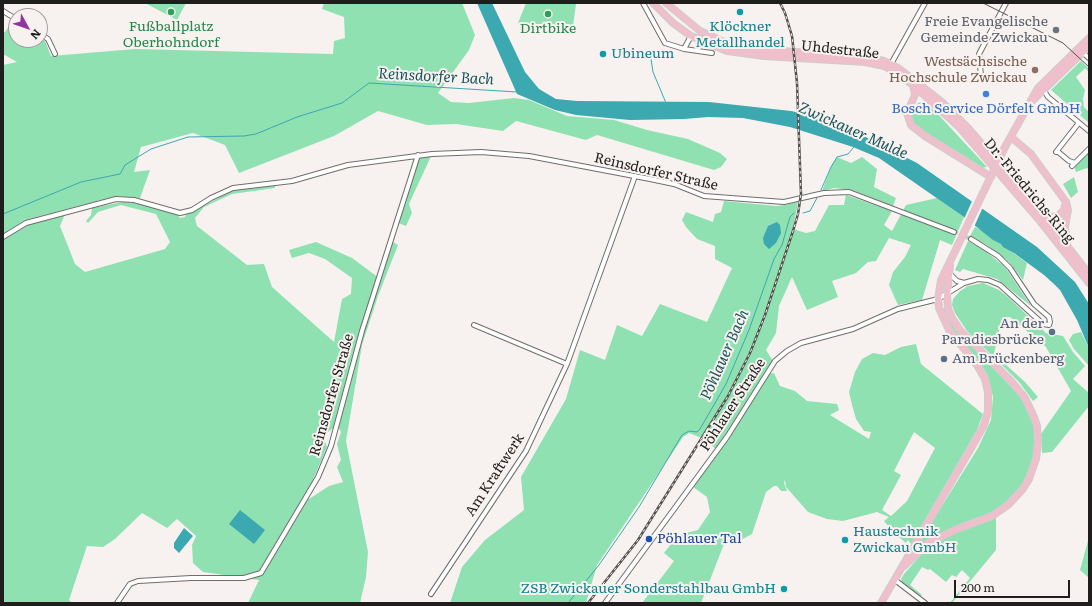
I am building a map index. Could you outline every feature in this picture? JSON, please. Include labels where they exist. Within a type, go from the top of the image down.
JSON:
[{"type":"main road","name":"Uhdestraße","points":[[653,3],[673,23],[691,36],[727,51],[877,64],[895,72],[913,85],[932,101],[965,134]]},
{"type":"main road","name":"Uhdestraße","points":[[666,3],[700,31],[728,44],[764,50],[862,56],[891,64],[918,83],[954,113],[1007,174]]},
{"type":"main road","name":"Dr.-Friedrichs-Ring","points":[[950,265],[1011,136],[1036,92],[1043,83],[1089,38]]},
{"type":"main road","name":"Dr.-Friedrichs-Ring","points":[[1030,102],[1089,46]]},
{"type":"main road","points":[[913,85],[915,90],[913,100],[907,113],[910,125],[991,177]]},
{"type":"main road","points":[[913,100],[922,99],[932,101]]},
{"type":"main road","name":"Dr.-Friedrichs-Ring","points":[[965,134],[1055,238],[1089,283]]},
{"type":"main road","points":[[1011,136],[1031,154],[1066,202],[1068,210],[1065,227],[1068,246]]},
{"type":"main road","name":"Dr.-Friedrichs-Ring","points":[[1007,174],[1042,214],[1089,274]]},
{"type":"main road","points":[[1042,214],[1056,216],[1064,210],[1066,202]]},
{"type":"main road","points":[[904,566],[923,546],[957,529],[992,516],[1008,505],[1022,490],[1029,479],[1034,469],[1038,449],[1038,435],[1034,417],[1025,398],[1012,382],[960,330],[950,313],[947,295],[950,265]]},
{"type":"main road","points":[[881,603],[904,566],[984,425],[989,401],[985,379],[977,365],[954,338],[944,323],[938,299],[941,280],[950,265]]},
{"type":"main road","points":[[917,543],[919,546],[923,546]]},
{"type":"street","points":[[643,3],[665,43],[684,49],[712,53]]},
{"type":"street","points":[[891,64],[925,3]]},
{"type":"street","points":[[981,76],[979,54],[1006,3]]},
{"type":"street","points":[[684,49],[691,36]]},
{"type":"street","points":[[48,39],[55,54]]},
{"type":"street","points":[[1082,53],[1089,58]]},
{"type":"street","points":[[1043,83],[1043,91],[1078,124],[1089,131]]},
{"type":"street","points":[[1078,124],[1057,152],[1074,164],[1089,149]]},
{"type":"street","name":"Reinsdorfer Straße","points":[[3,237],[26,223],[115,199],[134,200],[180,213],[192,210],[211,198],[233,188],[292,180],[348,165],[370,161],[459,152],[503,153],[529,156],[674,184],[704,196],[776,202],[824,193],[849,192],[954,232]]},
{"type":"street","name":"Reinsdorfer Straße","points":[[117,603],[130,584],[138,581],[190,578],[244,578],[261,573],[318,477],[331,446],[362,331],[418,155]]},
{"type":"street","name":"Am Kraftwerk","points":[[431,594],[526,451],[567,364],[635,176]]},
{"type":"street","points":[[947,295],[964,283],[978,279],[995,282],[1043,324],[1050,324],[1049,317],[1034,304],[1010,268],[998,256],[971,239]]},
{"type":"street","points":[[949,273],[957,281],[964,283]]},
{"type":"street","name":"Pöhlauer Straße","points":[[605,603],[727,437],[768,371],[781,355],[801,343],[853,329],[898,309],[938,299],[947,295]]},
{"type":"street","points":[[474,325],[567,364]]},
{"type":"street","points":[[895,580],[925,603]]},
{"type":"green space","name":"Fußballplatz Oberhohndorf","points":[[145,3],[186,3],[177,20]]},
{"type":"green space","points":[[324,3],[462,3],[475,35],[469,50],[438,93],[451,102],[469,103],[514,98],[529,100],[567,116],[614,120],[647,130],[688,139],[720,153],[727,159],[721,167],[714,170],[597,135],[586,140],[516,121],[503,131],[456,124],[427,125],[378,111],[334,136],[239,173],[225,145],[193,133],[141,147],[134,172],[150,170],[140,198],[116,196],[25,220],[3,234],[3,65],[17,62],[3,54],[3,32],[5,32],[8,28],[8,48],[48,48],[51,56],[135,49],[333,54],[334,41],[345,38],[344,17],[322,9]]},
{"type":"green space","name":"Dirtbike","points":[[526,3],[576,4],[573,26],[518,23]]},
{"type":"green space","points":[[1081,61],[1089,69],[1089,72],[1085,68],[1076,77],[1085,90],[1083,99],[1084,107],[1089,112],[1089,123],[1051,90]]},
{"type":"green space","points":[[921,102],[934,110],[987,167],[981,168],[976,165],[926,133],[913,122],[910,118],[911,113],[918,103]]},
{"type":"green space","points":[[1089,149],[1089,170],[1087,168],[1076,172],[1074,166]]},
{"type":"green space","points":[[432,154],[409,204],[412,213],[406,226],[396,222],[418,155]]},
{"type":"green space","points":[[837,157],[851,163],[862,157],[877,169],[874,187],[896,198],[893,206],[852,190],[834,188],[822,191],[831,167]]},
{"type":"green space","points":[[1074,177],[1078,192],[1071,198],[1063,184]]},
{"type":"green space","points":[[275,185],[275,188],[232,194],[204,207],[195,218],[197,226],[247,265],[264,264],[272,287],[334,342],[342,299],[351,294],[352,278],[325,259],[309,253],[292,258],[289,250],[316,242],[352,258],[379,278],[390,240],[398,245],[378,296],[362,345],[346,441],[368,552],[366,577],[360,603],[248,603],[259,580],[203,572],[193,563],[192,545],[196,536],[177,519],[167,528],[142,513],[115,539],[103,547],[87,546],[69,600],[72,603],[3,603],[3,239],[30,224],[65,214],[60,226],[75,264],[85,272],[165,249],[170,242],[156,214],[121,205],[98,212],[88,223],[86,221],[91,215],[92,208],[122,202],[139,203],[177,214],[180,218],[185,217],[186,213],[193,211],[234,190]],"holes":[[[337,425],[341,432],[337,444],[341,460],[337,467],[343,482],[329,486],[309,499],[306,496],[327,447],[323,436]]]},
{"type":"green space","points":[[846,195],[892,211],[884,225],[892,231],[906,205],[937,198],[964,217],[952,245],[940,240],[922,300],[898,305],[889,285],[893,272],[905,257],[911,245],[889,238],[876,261],[868,262],[856,273],[832,281],[838,297],[807,310],[792,277],[779,306],[776,333],[766,350],[773,361],[716,449],[704,439],[689,433],[683,437],[597,565],[586,603],[450,603],[462,567],[485,540],[524,510],[521,477],[566,399],[580,350],[605,360],[617,325],[642,336],[660,304],[707,322],[732,268],[715,259],[715,246],[697,239],[686,227],[682,220],[686,212],[713,222],[715,214],[721,212],[724,201],[776,206],[798,202],[793,229],[806,233],[815,231],[829,205],[844,205]]},
{"type":"green space","points":[[975,227],[985,232],[1027,263],[1023,280],[1009,262],[987,245],[970,236]]},
{"type":"green space","points":[[968,241],[984,250],[1005,267],[1031,306],[997,279],[963,269],[960,272],[955,270]]},
{"type":"green space","points":[[983,283],[999,290],[1008,297],[1046,333],[1063,336],[1073,352],[1085,366],[1073,379],[1089,393],[1089,406],[1052,452],[1042,453],[1041,434],[1071,391],[1046,347],[1010,317],[1002,318],[994,354],[1025,382],[1038,397],[1033,401],[1019,382],[967,331],[955,313],[952,305],[953,299],[960,291],[968,286]]},
{"type":"green space","points":[[946,308],[963,337],[1020,396],[1031,416],[1035,433],[1035,450],[1029,474],[1022,486],[1003,506],[991,513],[941,533],[922,545],[919,543],[978,448],[991,420],[993,397],[988,376],[980,362],[951,328],[942,309]]},
{"type":"green space","points":[[1081,332],[1089,348],[1089,366],[1074,349],[1069,340],[1073,334]]},
{"type":"green space","points":[[916,344],[921,364],[983,414],[977,430],[911,544],[908,540],[906,543],[893,532],[884,521],[889,517],[877,512],[843,521],[827,519],[808,512],[786,487],[785,480],[784,483],[787,491],[781,491],[777,486],[774,486],[766,492],[752,534],[733,544],[724,544],[701,603],[642,603],[674,561],[664,553],[678,535],[698,530],[710,512],[707,497],[693,487],[729,439],[768,374],[774,373],[780,386],[795,391],[807,401],[837,404],[839,410],[830,415],[869,439],[871,432],[864,431],[856,419],[849,392],[855,372],[862,359],[873,353],[885,355],[901,347]],"holes":[[[914,432],[935,448],[907,501],[891,516],[882,510],[901,475],[894,471]]]},
{"type":"green space","points":[[996,518],[996,550],[952,603],[950,603],[970,578],[962,570],[956,577],[952,575],[946,582],[930,569],[928,570],[922,567],[910,585],[922,595],[919,597],[903,584],[901,579],[904,574],[927,548],[949,535]]},
{"type":"green space","points":[[1089,537],[1089,578],[1080,570]]},
{"type":"water","name":"Zwickauer Mulde","points":[[477,3],[492,3],[525,72],[539,89],[556,99],[577,101],[709,102],[791,111],[832,120],[917,163],[1037,247],[1075,282],[1089,304],[1089,348],[1077,320],[1060,290],[1044,275],[879,158],[853,147],[790,127],[743,118],[708,117],[630,120],[576,115],[555,110],[517,94]]},
{"type":"water","points":[[777,222],[780,225],[781,233],[776,243],[769,249],[764,244],[763,238],[768,226]]},
{"type":"water","points":[[240,510],[265,530],[254,544],[229,524]]},
{"type":"water","points":[[184,528],[193,536],[179,553],[174,548],[174,543]]},
{"type":"pier","points":[[973,199],[983,207],[974,227],[964,219]]},
{"type":"waterway","points":[[654,53],[651,59],[653,72],[666,103]]},
{"type":"waterway","name":"Reinsdorfer Bach","points":[[3,214],[81,182],[120,174],[125,165],[151,149],[188,137],[244,136],[256,134],[297,117],[342,103],[369,83],[517,92]]},
{"type":"waterway","name":"Pöhlauer Bach","points":[[821,190],[837,157],[848,154],[854,147]]},
{"type":"waterway","name":"Pöhlauer Bach","points":[[803,213],[810,211],[817,198]]},
{"type":"waterway","name":"Pöhlauer Bach","points":[[568,603],[599,565],[639,507],[682,435],[689,431],[697,432],[700,429],[726,384],[749,330],[774,259],[782,245],[790,217],[794,213]]},
{"type":"tunnel","points":[[954,232],[971,239]]},
{"type":"tram line","points":[[983,3],[1063,43],[1089,67]]},
{"type":"railway","points":[[588,603],[638,540],[728,396],[750,353],[765,315],[793,231],[798,214],[801,194],[797,83],[792,36],[785,13],[780,3]]},
{"type":"place","name":"Fußballplatz Oberhohndorf","points":[[171,12]]},
{"type":"place","name":"Klöckner Metallhandel","points":[[740,12]]},
{"type":"place","name":"Dirtbike","points":[[548,14]]},
{"type":"place","name":"Freie Evangelische Gemeinde Zwickau","points":[[1056,30]]},
{"type":"place","name":"Ubineum","points":[[603,54]]},
{"type":"place","name":"Westsächsische Hochschule Zwickau","points":[[1035,70]]},
{"type":"place","name":"Bosch Service Dörfelt GmbH","points":[[986,94]]},
{"type":"place","name":"An der Paradiesbrücke","points":[[1052,332]]},
{"type":"place","name":"Am Brückenberg","points":[[944,359]]},
{"type":"place","name":"Pöhlauer Tal","points":[[649,539]]},
{"type":"place","name":"Haustechnik Zwickau GmbH","points":[[845,540]]},
{"type":"place","name":"ZSB Zwickauer Sonderstahlbau GmbH","points":[[784,589]]}]
